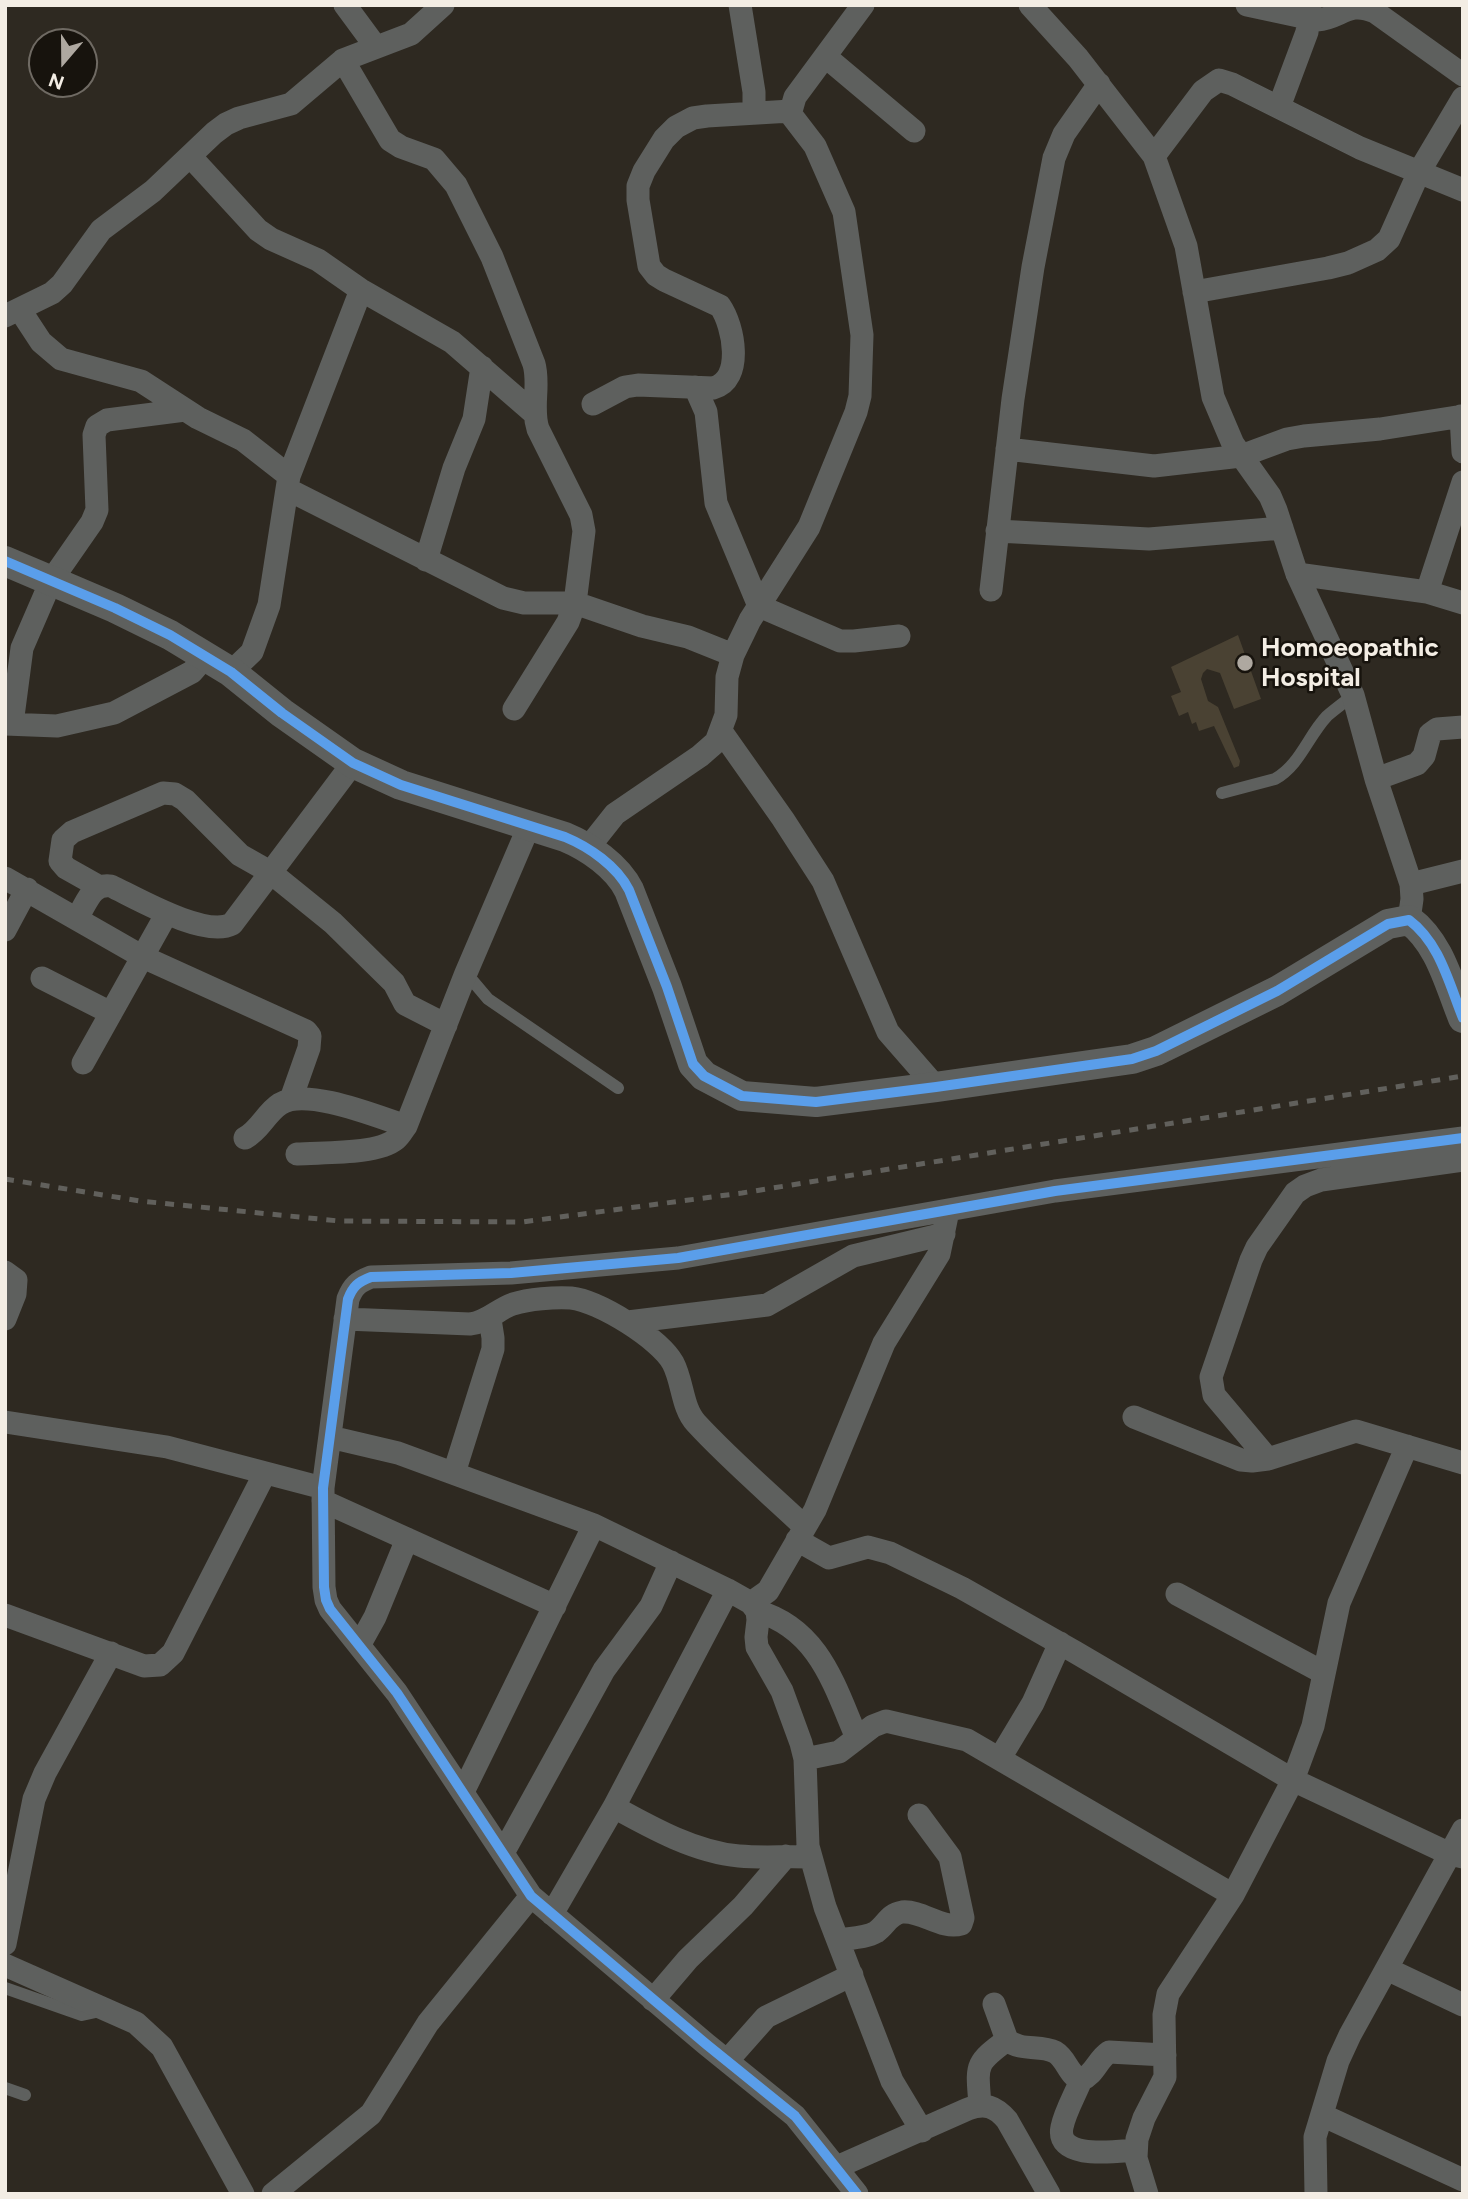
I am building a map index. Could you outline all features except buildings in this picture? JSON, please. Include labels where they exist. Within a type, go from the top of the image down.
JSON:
[{"type":"street","points":[[345,5],[376,47]]},
{"type":"street","points":[[443,5],[411,34],[343,60],[291,104],[226,124],[153,191],[101,230],[62,284],[52,293],[13,313],[40,342],[61,359],[141,381],[185,410],[243,440],[288,483],[426,560],[503,598],[524,603],[575,603],[642,626],[688,637],[733,655]]},
{"type":"street","points":[[740,5],[754,92],[754,113]]},
{"type":"street","points":[[589,848],[615,814],[700,756],[716,742],[726,715],[729,667],[733,655],[750,620],[809,527],[856,412],[860,396],[862,335],[844,212],[815,146],[791,111],[795,97],[863,5]]},
{"type":"street","points":[[1030,5],[1099,84],[1154,156],[1186,246],[1213,397],[1233,444],[1270,496],[1297,574],[1353,695],[1411,884],[1409,920]]},
{"type":"street","points":[[1247,5],[1310,12],[1326,19],[1353,7],[1364,8],[1375,12],[1463,75]]},
{"type":"street","points":[[1279,107],[1307,32],[1310,12]]},
{"type":"street","points":[[826,57],[915,131]]},
{"type":"street","points":[[343,60],[390,140],[434,159],[456,185],[492,257],[534,364],[538,429],[583,523],[575,603],[560,639],[514,709]]},
{"type":"street","points":[[1154,156],[1203,91],[1219,80],[1360,148],[1463,190]]},
{"type":"street","points":[[990,590],[1033,267],[1054,158],[1064,134],[1099,84]]},
{"type":"street","points":[[1194,292],[1328,268],[1348,263],[1377,250],[1389,239],[1419,172],[1463,98]]},
{"type":"street","points":[[593,404],[625,387],[638,385],[713,388],[721,386],[726,380],[734,348],[730,325],[720,306],[664,280],[649,266],[642,232],[638,186],[643,172],[664,139],[676,127],[694,118],[791,111]]},
{"type":"street","points":[[190,156],[258,230],[271,239],[318,260],[361,290],[452,342],[535,414]]},
{"type":"street","points":[[231,672],[251,652],[269,605],[288,483],[361,290]]},
{"type":"street","points":[[426,560],[454,468],[474,419],[482,367]]},
{"type":"street","points":[[695,387],[706,412],[716,503],[759,606],[840,641],[854,642],[899,635]]},
{"type":"street","points":[[185,410],[107,420],[97,426],[94,448],[97,510],[92,522],[51,582],[22,648],[9,724],[57,726],[114,713],[192,672],[205,657]]},
{"type":"street","points":[[1007,449],[1154,467],[1241,456],[1287,439],[1304,436],[1380,429],[1462,416],[1463,452]]},
{"type":"street","points":[[1427,592],[1463,482]]},
{"type":"street","points":[[997,531],[1149,539],[1282,528]]},
{"type":"street","points":[[5,561],[162,630],[231,672],[293,721],[353,763],[401,785],[589,848],[619,876],[629,890],[667,987],[693,1064],[704,1076],[742,1096],[805,1102],[936,1087],[1132,1059],[1156,1051],[1292,982],[1388,924],[1409,920],[1431,942],[1463,1018]]},
{"type":"street","points":[[1297,574],[1427,592],[1463,603]]},
{"type":"street","points":[[1377,779],[1417,764],[1424,756],[1430,734],[1437,729],[1463,727]]},
{"type":"street","points":[[721,731],[783,818],[823,881],[888,1032],[936,1087]]},
{"type":"street","points":[[353,763],[270,872],[232,924],[225,928],[214,928],[167,913],[111,886],[98,886],[66,868],[60,861],[63,840],[72,832],[163,793],[175,794],[185,800],[240,855],[270,872],[333,923],[394,983],[405,1004],[446,1025]]},
{"type":"street","points":[[297,1154],[366,1149],[388,1144],[398,1138],[406,1126],[466,974],[529,826]]},
{"type":"street","points":[[1411,884],[1463,872]]},
{"type":"street","points":[[5,878],[143,957],[306,1031],[310,1036],[309,1048],[291,1100]]},
{"type":"street","points":[[77,918],[98,886]]},
{"type":"street","points":[[5,930],[27,889]]},
{"type":"street","points":[[83,1063],[167,913]]},
{"type":"street","points":[[41,978],[111,1013]]},
{"type":"street","points":[[245,1138],[280,1104],[291,1100],[323,1101],[406,1126]]},
{"type":"street","points":[[857,2194],[796,2116],[531,1896],[391,1684],[326,1600],[323,1495],[345,1319],[352,1289],[359,1282],[371,1278],[511,1273],[667,1260],[1055,1191],[1463,1138]]},
{"type":"street","points":[[1268,1459],[1214,1395],[1212,1377],[1251,1259],[1284,1206],[1294,1193],[1321,1180],[1463,1160]]},
{"type":"street","points":[[922,2131],[892,2081],[838,1940],[810,1857],[805,1759],[790,1710],[757,1647],[754,1608],[768,1591],[815,1510],[884,1343],[939,1254],[948,1211]]},
{"type":"street","points":[[628,1322],[767,1305],[853,1256],[944,1234]]},
{"type":"street","points":[[5,1272],[16,1280],[17,1287],[5,1319]]},
{"type":"street","points":[[345,1319],[470,1324],[482,1323],[514,1304],[573,1298],[589,1302],[628,1322],[667,1353],[678,1374],[694,1420],[801,1534],[829,1558],[868,1547],[890,1553],[962,1588],[1060,1643],[1293,1780],[1457,1856]]},
{"type":"street","points":[[454,1473],[493,1349],[490,1319]]},
{"type":"street","points":[[1134,1417],[1241,1460],[1268,1459],[1356,1431],[1463,1463]]},
{"type":"street","points":[[5,1422],[167,1447],[265,1473],[323,1495],[407,1539],[555,1606]]},
{"type":"street","points":[[330,1437],[398,1453],[594,1525],[728,1590],[754,1608],[781,1619],[793,1628],[822,1661],[857,1738]]},
{"type":"street","points":[[1147,2194],[1136,2150],[1140,2128],[1165,2077],[1164,2015],[1168,1994],[1233,1895],[1293,1780],[1314,1726],[1339,1603],[1407,1446]]},
{"type":"street","points":[[5,1615],[144,1666],[160,1665],[173,1653],[265,1473]]},
{"type":"street","points":[[463,1792],[594,1525]]},
{"type":"street","points":[[359,1644],[375,1617],[407,1539]]},
{"type":"street","points":[[503,1853],[604,1670],[652,1606],[671,1562]]},
{"type":"street","points":[[552,1914],[614,1807],[728,1590]]},
{"type":"street","points":[[1177,1594],[1324,1673]]},
{"type":"street","points":[[1000,1758],[1033,1703],[1060,1643]]},
{"type":"street","points":[[5,1944],[34,1799],[44,1773],[111,1653]]},
{"type":"street","points":[[805,1759],[839,1752],[881,1721],[896,1721],[967,1740],[1233,1895]]},
{"type":"street","points":[[614,1807],[655,1830],[705,1848],[739,1856],[810,1857]]},
{"type":"street","points":[[838,1940],[869,1935],[891,1916],[900,1912],[954,1926],[961,1924],[963,1918],[950,1857],[919,1815]]},
{"type":"street","points":[[1316,2194],[1315,2137],[1338,2061],[1387,1969],[1457,1856],[1463,1830]]},
{"type":"street","points":[[653,2000],[688,1959],[751,1898],[786,1856]]},
{"type":"street","points":[[273,2194],[371,2115],[428,2023],[531,1896]]},
{"type":"street","points":[[5,1965],[136,2023],[162,2048],[243,2194]]},
{"type":"street","points":[[1387,1969],[1463,2005]]},
{"type":"street","points":[[727,2061],[766,2017],[852,1975]]},
{"type":"street","points":[[994,2004],[1007,2040],[1023,2048],[1053,2051],[1075,2078],[1081,2080],[1091,2076],[1103,2056],[1109,2052],[1165,2055]]},
{"type":"street","points":[[980,2105],[979,2064],[986,2055],[1007,2040]]},
{"type":"street","points":[[1081,2080],[1062,2127],[1062,2137],[1067,2144],[1084,2152],[1136,2150]]},
{"type":"street","points":[[837,2167],[980,2105],[989,2106],[1007,2120],[1049,2194]]},
{"type":"street","points":[[1322,2115],[1463,2180]]},
{"type":"lane","points":[[1222,793],[1282,775],[1291,768],[1327,716],[1353,695]]},
{"type":"lane","points":[[466,974],[488,999],[618,1088]]},
{"type":"lane","points":[[5,1988],[82,2015],[105,2009]]},
{"type":"lane","points":[[5,2088],[25,2095]]},
{"type":"railway","points":[[5,1179],[140,1201],[339,1221],[522,1222],[742,1193],[1463,1076]]},
{"type":"cycle path","points":[[5,561],[115,608],[170,635],[231,672],[282,713],[353,763],[401,785],[565,837],[602,858],[629,890],[667,987],[693,1064],[704,1076],[742,1096],[816,1102],[1132,1059],[1156,1051],[1277,991],[1388,924],[1409,920],[1420,929],[1436,952],[1463,1018]]},
{"type":"cycle path","points":[[857,2194],[795,2116],[531,1896],[397,1693],[330,1609],[324,1587],[323,1488],[348,1299],[352,1291],[359,1283],[371,1277],[511,1273],[678,1258],[1055,1191],[1463,1138]]},
{"type":"place","name":"Homoeopathic Hospital","points":[[1245,663]]}]
